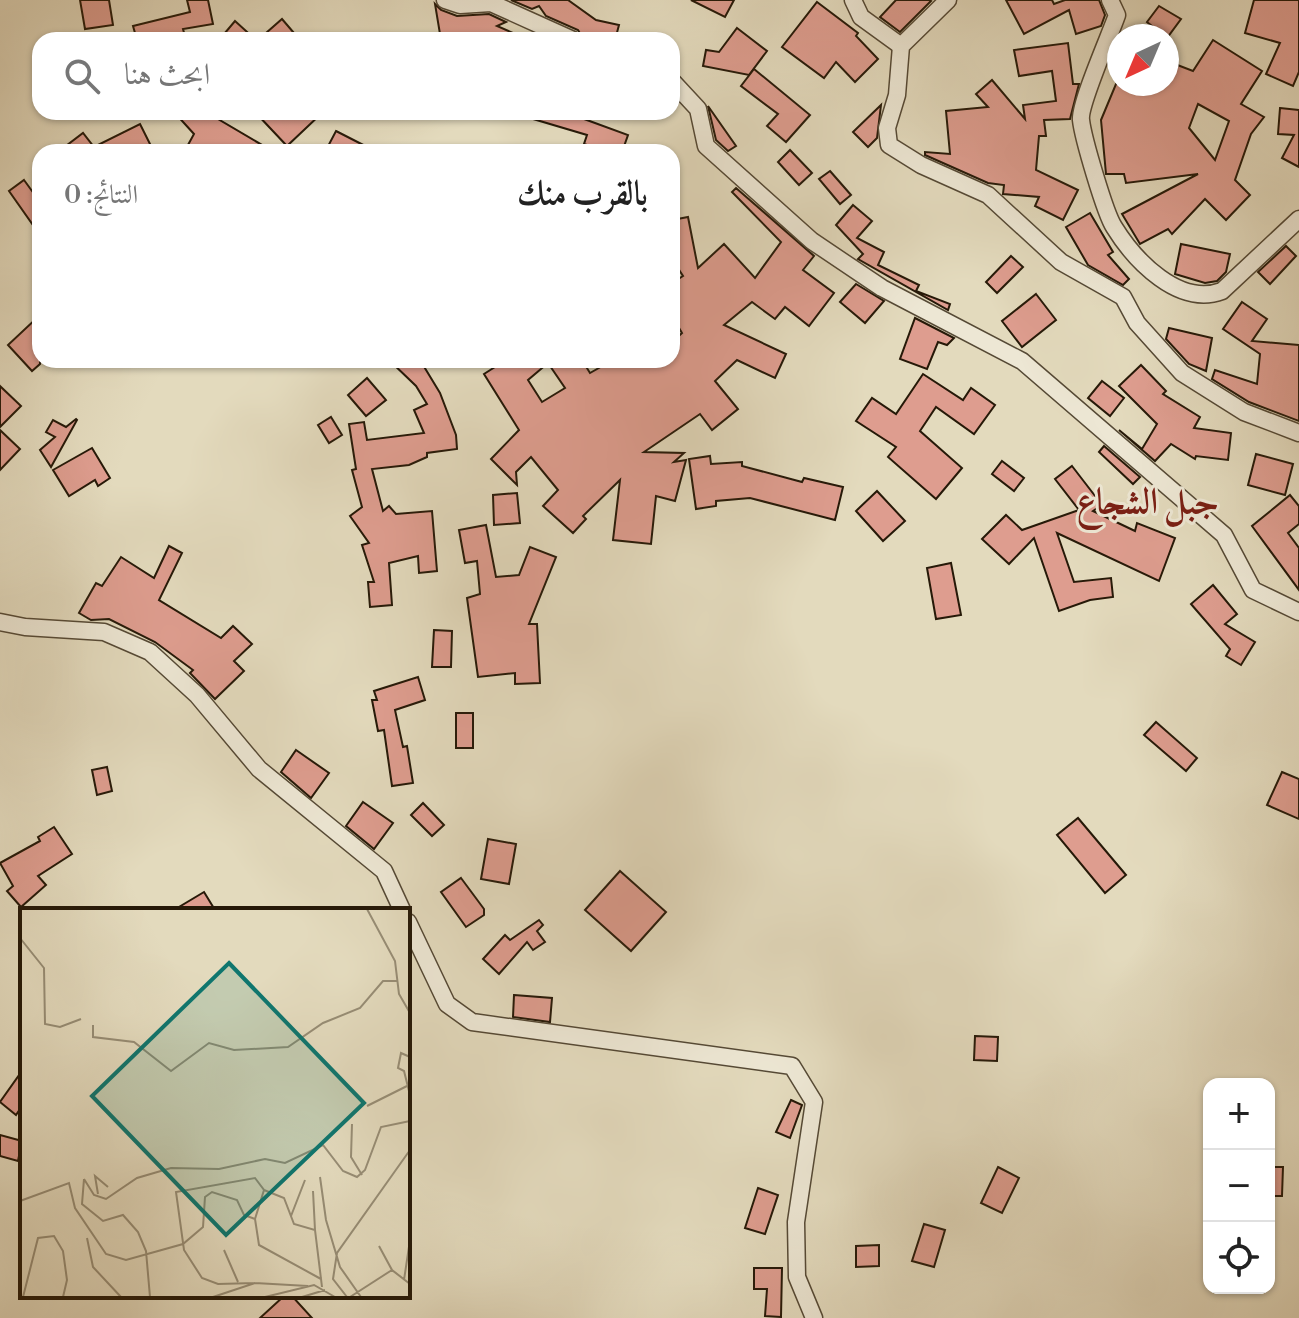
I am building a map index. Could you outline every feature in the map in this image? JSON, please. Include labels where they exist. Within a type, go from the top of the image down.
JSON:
[{"type":"street","points":[[445,0],[460,5],[491,3],[555,32]]},
{"type":"street","points":[[853,0],[861,17],[901,46]]},
{"type":"street","points":[[948,0],[901,46],[897,95],[887,128],[889,145],[921,165],[988,195],[1061,262],[1123,297],[1137,323],[1182,373],[1244,412],[1299,433]]},
{"type":"street","points":[[1110,0],[1117,15],[1080,118],[1112,225],[1134,252],[1162,280],[1197,296],[1208,297],[1222,291],[1299,219]]},
{"type":"street","points":[[680,90],[698,109],[706,146],[781,215],[812,241],[882,288],[1022,361],[1224,535],[1253,590],[1299,612]]},
{"type":"street","points":[[0,622],[104,632],[150,652],[197,695],[259,769],[384,871],[401,908]]},
{"type":"street","points":[[410,926],[447,1004],[472,1022],[792,1066],[814,1102],[796,1222],[797,1277],[814,1318]]},
{"type":"building","points":[[80,0],[109,0],[113,25],[85,29]]},
{"type":"building","points":[[187,0],[208,0],[213,24],[183,29],[184,32],[135,32],[133,26],[190,12]]},
{"type":"building","points":[[511,0],[568,0],[596,20],[619,25],[617,32],[579,32],[546,16],[539,6],[532,9]]},
{"type":"building","points":[[691,0],[734,0],[725,17]]},
{"type":"building","points":[[896,0],[931,1],[900,32],[880,17]]},
{"type":"building","points":[[1006,0],[1052,0],[1054,4],[1065,0],[1099,0],[1105,15],[1101,26],[1076,34],[1069,10],[1024,34]]},
{"type":"building","points":[[1254,0],[1299,0],[1299,72],[1293,86],[1266,74],[1280,43],[1245,33]]},
{"type":"building","points":[[817,2],[858,33],[856,36],[878,59],[855,82],[836,62],[824,78],[782,47]]},
{"type":"building","points":[[435,4],[457,16],[489,14],[506,22],[497,26],[511,32],[440,32]]},
{"type":"building","points":[[1159,6],[1181,19],[1177,24],[1147,22]]},
{"type":"building","points":[[282,19],[293,32],[267,32]]},
{"type":"building","points":[[235,21],[247,32],[226,32]]},
{"type":"building","points":[[737,28],[767,51],[749,75],[703,66],[706,50],[719,52]]},
{"type":"building","points":[[1213,40],[1262,71],[1241,104],[1264,117],[1251,134],[1235,180],[1250,195],[1226,220],[1205,199],[1172,234],[1168,229],[1140,244],[1122,214],[1198,174],[1126,183],[1124,174],[1106,174],[1101,120],[1111,96],[1179,96],[1179,66],[1193,71]],"holes":[[[1198,104],[1229,121],[1215,160],[1189,128]]]},
{"type":"building","points":[[1068,43],[1073,84],[1079,84],[1070,119],[1044,120],[1046,136],[1039,136],[1036,170],[1078,190],[1063,220],[1035,206],[1039,197],[1003,194],[1004,185],[988,183],[925,155],[925,152],[950,154],[946,111],[988,107],[976,94],[992,80],[1025,119],[1023,105],[1056,101],[1052,71],[1019,76],[1014,50]]},
{"type":"building","points":[[754,69],[810,115],[786,142],[767,126],[778,114],[741,86]]},
{"type":"building","points":[[881,105],[877,138],[868,147],[853,132]]},
{"type":"building","points":[[708,106],[736,146],[728,151],[716,140]]},
{"type":"building","points":[[1280,108],[1299,110],[1299,167],[1282,158],[1294,135],[1278,134]]},
{"type":"building","points":[[181,120],[220,120],[260,144],[189,144],[194,134]]},
{"type":"building","points":[[263,120],[315,120],[289,144],[285,144]]},
{"type":"building","points":[[536,120],[587,120],[628,135],[625,144],[584,144],[587,135]]},
{"type":"building","points":[[140,124],[150,144],[100,144]]},
{"type":"building","points":[[336,131],[361,144],[329,144]]},
{"type":"building","points":[[83,133],[92,144],[69,144]]},
{"type":"building","points":[[790,150],[812,173],[799,185],[778,162]]},
{"type":"building","points":[[830,171],[851,195],[840,204],[819,179]]},
{"type":"building","points":[[24,180],[32,191],[32,224],[9,191]]},
{"type":"building","points":[[736,188],[814,256],[803,270],[834,293],[809,326],[785,307],[775,319],[752,302],[724,325],[786,354],[775,378],[737,360],[715,381],[738,409],[712,430],[700,414],[644,452],[684,453],[674,462],[686,460],[675,501],[656,496],[651,544],[613,540],[620,480],[583,516],[586,519],[573,533],[543,506],[558,490],[531,457],[516,472],[517,485],[491,459],[519,430],[484,374],[493,368],[542,368],[528,380],[542,402],[565,388],[551,368],[587,368],[590,373],[599,368],[680,368],[680,278],[683,276],[680,271],[680,218],[688,217],[698,268],[724,244],[755,278],[781,242],[732,192]]},
{"type":"building","points":[[853,205],[872,221],[857,238],[884,252],[878,265],[919,285],[916,291],[950,304],[948,310],[858,259],[863,254],[836,225]]},
{"type":"building","points":[[1090,213],[1113,252],[1108,255],[1129,279],[1123,285],[1088,265],[1066,227]]},
{"type":"building","points":[[1181,244],[1230,254],[1226,272],[1217,281],[1205,283],[1175,274]]},
{"type":"building","points":[[1286,246],[1296,256],[1270,284],[1258,272]]},
{"type":"building","points":[[1011,256],[1023,267],[997,293],[986,282]]},
{"type":"building","points":[[856,284],[884,301],[865,323],[840,302]]},
{"type":"building","points":[[1036,294],[1056,320],[1022,347],[1002,321]]},
{"type":"building","points":[[1242,302],[1267,319],[1252,341],[1299,345],[1299,421],[1249,402],[1212,379],[1215,370],[1257,384],[1260,354],[1223,329]]},
{"type":"building","points":[[915,318],[954,338],[947,345],[938,342],[927,369],[900,359]]},
{"type":"building","points":[[32,322],[32,368],[35,368],[32,371],[8,345]]},
{"type":"building","points":[[1169,328],[1212,338],[1206,371],[1189,364],[1166,339]]},
{"type":"building","points":[[1141,365],[1166,391],[1163,394],[1200,417],[1194,428],[1231,433],[1228,460],[1196,456],[1195,459],[1171,444],[1155,461],[1119,430],[1142,449],[1157,424],[1119,386]]},
{"type":"building","points":[[397,368],[425,368],[440,393],[456,435],[457,449],[427,453],[427,457],[409,465],[372,469],[383,511],[389,506],[396,514],[432,511],[437,571],[419,573],[418,556],[389,563],[392,605],[370,607],[368,582],[374,582],[362,545],[369,543],[350,516],[362,507],[352,470],[356,469],[349,424],[364,422],[367,440],[424,433],[414,410],[427,404],[416,386]]},
{"type":"building","points":[[923,374],[963,400],[971,388],[995,405],[974,434],[936,407],[920,431],[962,468],[936,499],[888,457],[896,447],[856,421],[872,398],[896,414]]},
{"type":"building","points":[[367,378],[386,400],[366,416],[348,395]]},
{"type":"building","points":[[1102,381],[1124,398],[1110,416],[1088,398]]},
{"type":"building","points":[[0,386],[21,406],[0,427]]},
{"type":"building","points":[[331,417],[342,435],[329,443],[318,425]]},
{"type":"building","points":[[76,419],[51,467],[40,450],[55,437],[46,432],[53,420],[66,427]]},
{"type":"building","points":[[0,430],[20,449],[0,470]]},
{"type":"building","points":[[1104,446],[1140,477],[1133,484],[1099,452]]},
{"type":"building","points":[[92,448],[110,478],[98,486],[95,480],[69,496],[53,470]]},
{"type":"building","points":[[1256,454],[1293,464],[1285,495],[1248,485]]},
{"type":"building","points":[[710,456],[711,464],[742,462],[742,466],[802,482],[804,478],[843,487],[835,520],[750,498],[716,501],[716,506],[696,509],[689,459]]},
{"type":"building","points":[[1002,461],[1024,478],[1014,491],[992,474]]},
{"type":"building","points":[[1072,466],[1102,505],[1093,511],[1135,531],[1137,523],[1175,538],[1159,581],[1057,533],[1074,582],[1111,578],[1113,597],[1090,600],[1059,611],[1034,538],[1009,564],[982,539],[1006,515],[1022,530],[1079,510],[1055,479]]},
{"type":"building","points":[[877,491],[905,521],[883,541],[856,511]]},
{"type":"building","points":[[517,493],[520,523],[494,525],[493,495]]},
{"type":"building","points":[[1290,495],[1299,506],[1299,524],[1288,533],[1299,548],[1299,590],[1252,526]]},
{"type":"building","points":[[486,525],[496,577],[519,575],[530,547],[556,557],[529,624],[537,624],[540,683],[515,684],[515,673],[478,677],[467,598],[480,594],[477,561],[465,563],[459,530]]},
{"type":"building","points":[[169,546],[182,553],[159,600],[221,638],[233,626],[252,644],[234,661],[244,671],[215,699],[190,673],[193,670],[155,642],[109,619],[91,620],[79,613],[96,583],[102,586],[121,557],[154,578]]},
{"type":"building","points":[[951,563],[961,615],[936,619],[927,568]]},
{"type":"building","points":[[1213,585],[1237,614],[1225,624],[1255,642],[1241,665],[1226,656],[1230,649],[1191,604]]},
{"type":"building","points":[[434,630],[452,631],[451,667],[432,667]]},
{"type":"building","points":[[418,677],[425,700],[395,710],[403,747],[407,746],[413,783],[392,786],[384,730],[378,731],[372,700],[377,700],[374,691]]},
{"type":"building","points":[[456,713],[473,713],[473,748],[456,748]]},
{"type":"building","points":[[1156,722],[1197,758],[1186,771],[1144,735]]},
{"type":"building","points":[[296,750],[329,773],[311,798],[281,772]]},
{"type":"building","points":[[107,767],[112,791],[97,795],[92,770]]},
{"type":"building","points":[[1282,772],[1299,779],[1299,819],[1267,805]]},
{"type":"building","points":[[363,802],[393,823],[374,849],[346,826]]},
{"type":"building","points":[[423,803],[444,825],[432,836],[411,815]]},
{"type":"building","points":[[1078,818],[1126,875],[1105,893],[1057,835]]},
{"type":"building","points":[[54,827],[72,854],[38,876],[46,885],[21,907],[7,891],[13,886],[0,863],[40,841],[38,837]]},
{"type":"building","points":[[488,839],[516,844],[509,884],[481,879]]},
{"type":"building","points":[[620,871],[666,912],[631,951],[585,910]]},
{"type":"building","points":[[461,878],[484,909],[484,915],[466,927],[441,892]]},
{"type":"building","points":[[204,892],[214,908],[177,908]]},
{"type":"building","points":[[539,920],[543,925],[537,931],[545,942],[533,950],[527,942],[499,974],[483,959],[505,935],[510,940]]},
{"type":"building","points":[[514,995],[552,998],[550,1022],[513,1017]]},
{"type":"building","points":[[975,1036],[998,1037],[997,1061],[974,1060]]},
{"type":"building","points":[[20,1074],[20,1109],[16,1115],[0,1102]]},
{"type":"building","points":[[791,1100],[802,1105],[790,1138],[776,1132]]},
{"type":"building","points":[[0,1135],[20,1140],[18,1161],[0,1156]]},
{"type":"building","points":[[998,1167],[1019,1178],[1002,1213],[981,1203]]},
{"type":"building","points":[[1275,1167],[1283,1167],[1282,1196],[1275,1196]]},
{"type":"building","points":[[758,1188],[778,1195],[765,1234],[745,1228]]},
{"type":"building","points":[[924,1224],[945,1230],[934,1267],[912,1261]]},
{"type":"building","points":[[879,1245],[879,1266],[856,1267],[856,1246]]},
{"type":"building","points":[[754,1268],[782,1268],[781,1317],[765,1316],[767,1289],[754,1289]]},
{"type":"building","points":[[282,1298],[294,1298],[312,1318],[260,1318]]},
{"type":"district","name":"جبل الشجاع","points":[[1148,500]]}]
